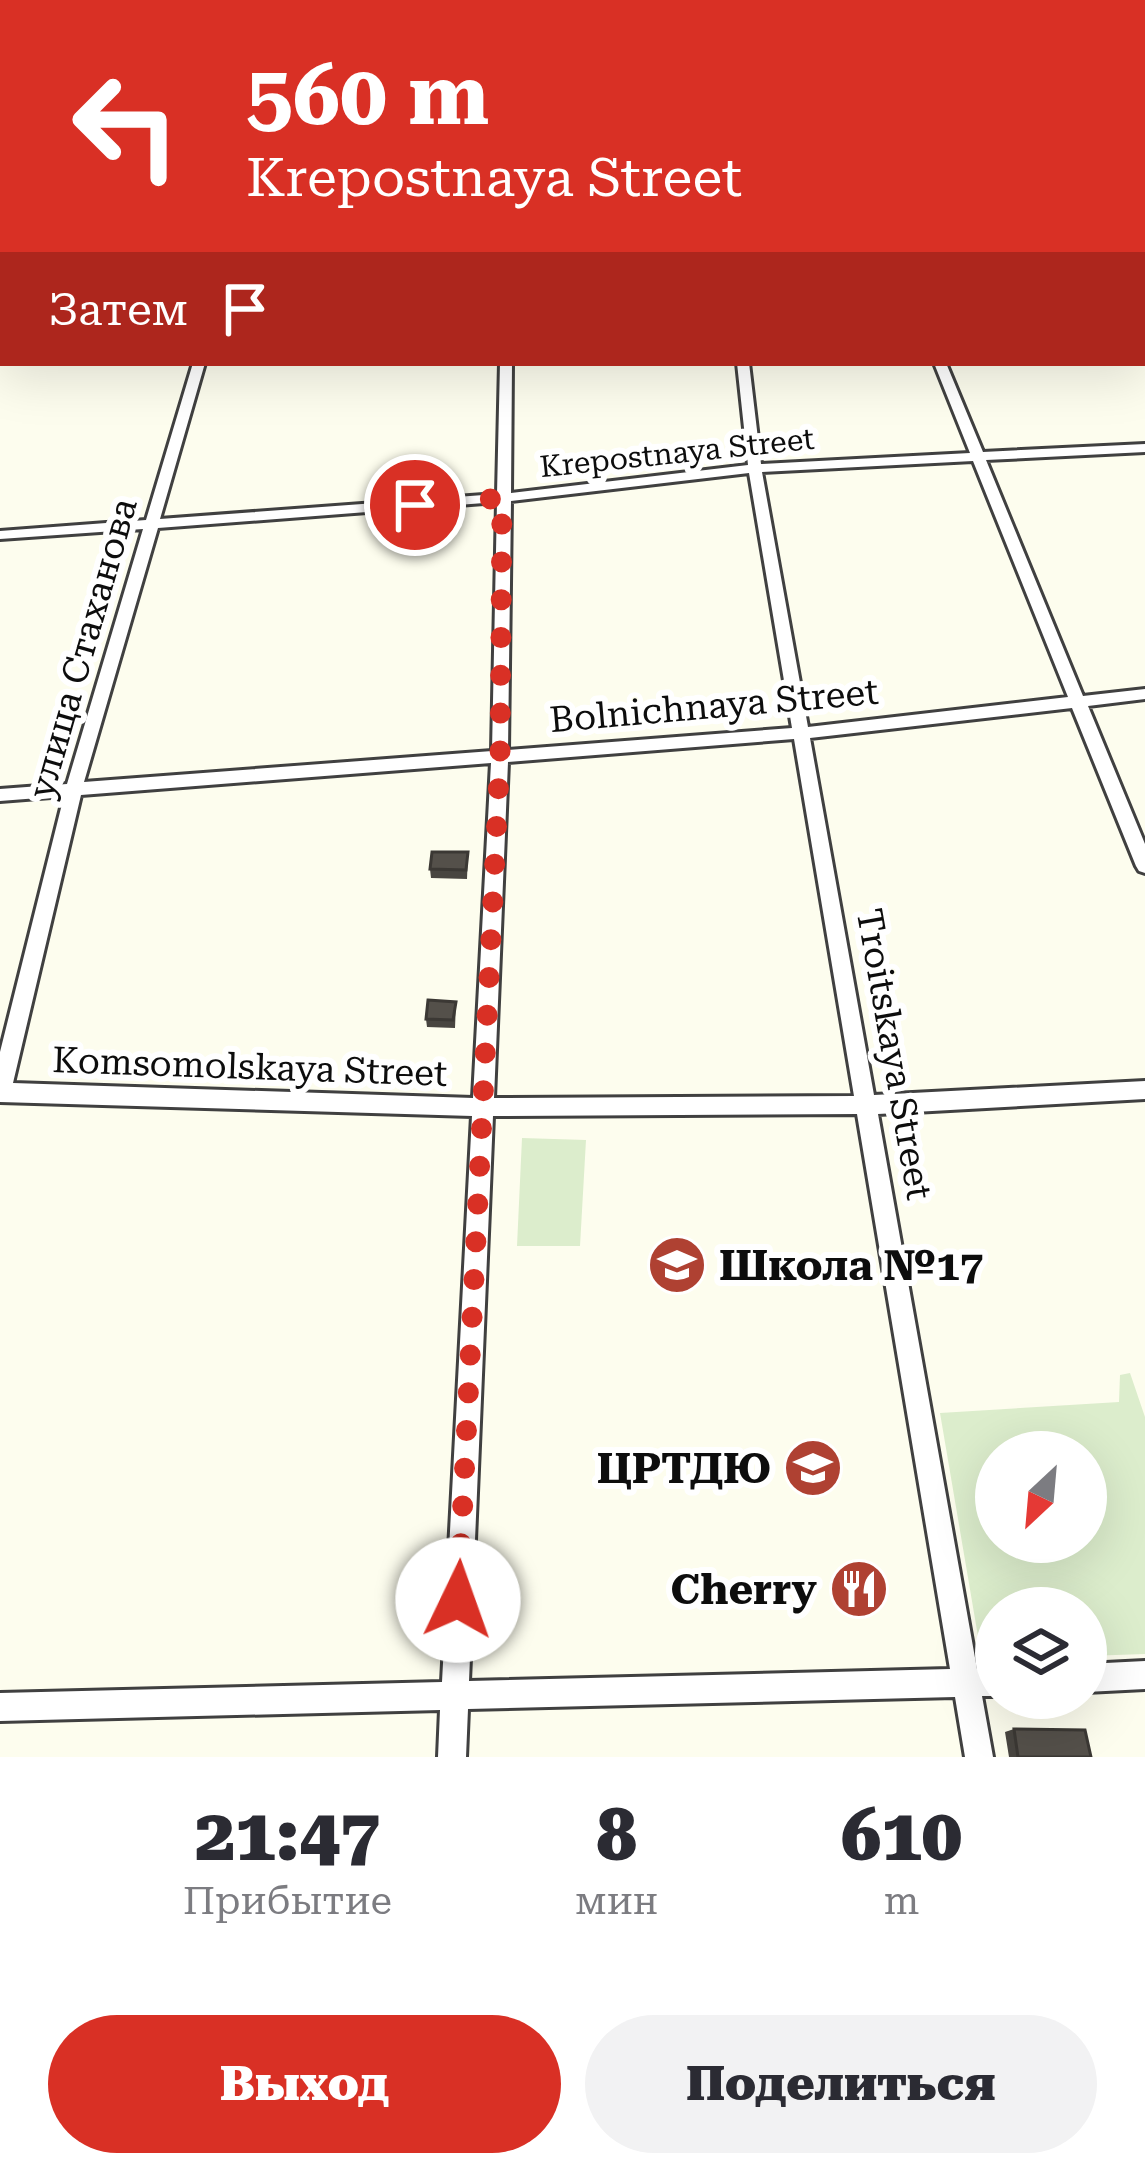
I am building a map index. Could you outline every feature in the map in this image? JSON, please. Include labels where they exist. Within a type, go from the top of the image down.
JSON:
[{"type":"street","name":"улица Стаханова","points":[[0,1092],[74,789],[198,366]]},
{"type":"street","points":[[452,1757],[500,757],[506,366]]},
{"type":"street","name":"Troitskaya Street","points":[[743,366],[755,468],[868,1105],[975,1647]]},
{"type":"street","points":[[941,366],[1145,866]]},
{"type":"street","name":"Krepostnaya Street","points":[[0,535],[502,498],[755,468],[1145,448]]},
{"type":"street","name":"Bolnichnaya Street","points":[[0,795],[802,733],[1145,694]]},
{"type":"street","name":"Komsomolskaya Street","points":[[0,1092],[482,1107],[868,1105],[1145,1090]]},
{"type":"street","points":[[1107,1677],[1145,1675]]},
{"type":"street","points":[[0,1707],[975,1682]]},
{"type":"street","name":"Troitskaya Street","points":[[979,1757],[981,1719]]},
{"type":"green space","points":[[522,1138],[586,1140],[580,1246],[517,1246]]},
{"type":"green space","points":[[1130,1373],[1145,1417],[1145,1654],[1107,1655],[1107,1587],[975,1587],[975,1619],[940,1413],[1119,1402],[1120,1375]]},
{"type":"building","points":[[432,852],[468,852],[466,870],[430,869]]},
{"type":"building","points":[[428,1000],[456,1002],[453,1020],[426,1019]]},
{"type":"building","points":[[1014,1729],[1085,1730],[1091,1757],[1018,1757]]},
{"type":"place","name":"Школа №17","points":[[677,1265]]},
{"type":"place","name":"ЦРТДЮ","points":[[813,1468]]},
{"type":"place","name":"Cherry","points":[[859,1589]]},
{"type":"route","points":[[415,505],[502,498],[500,757],[458,1600]]}]
